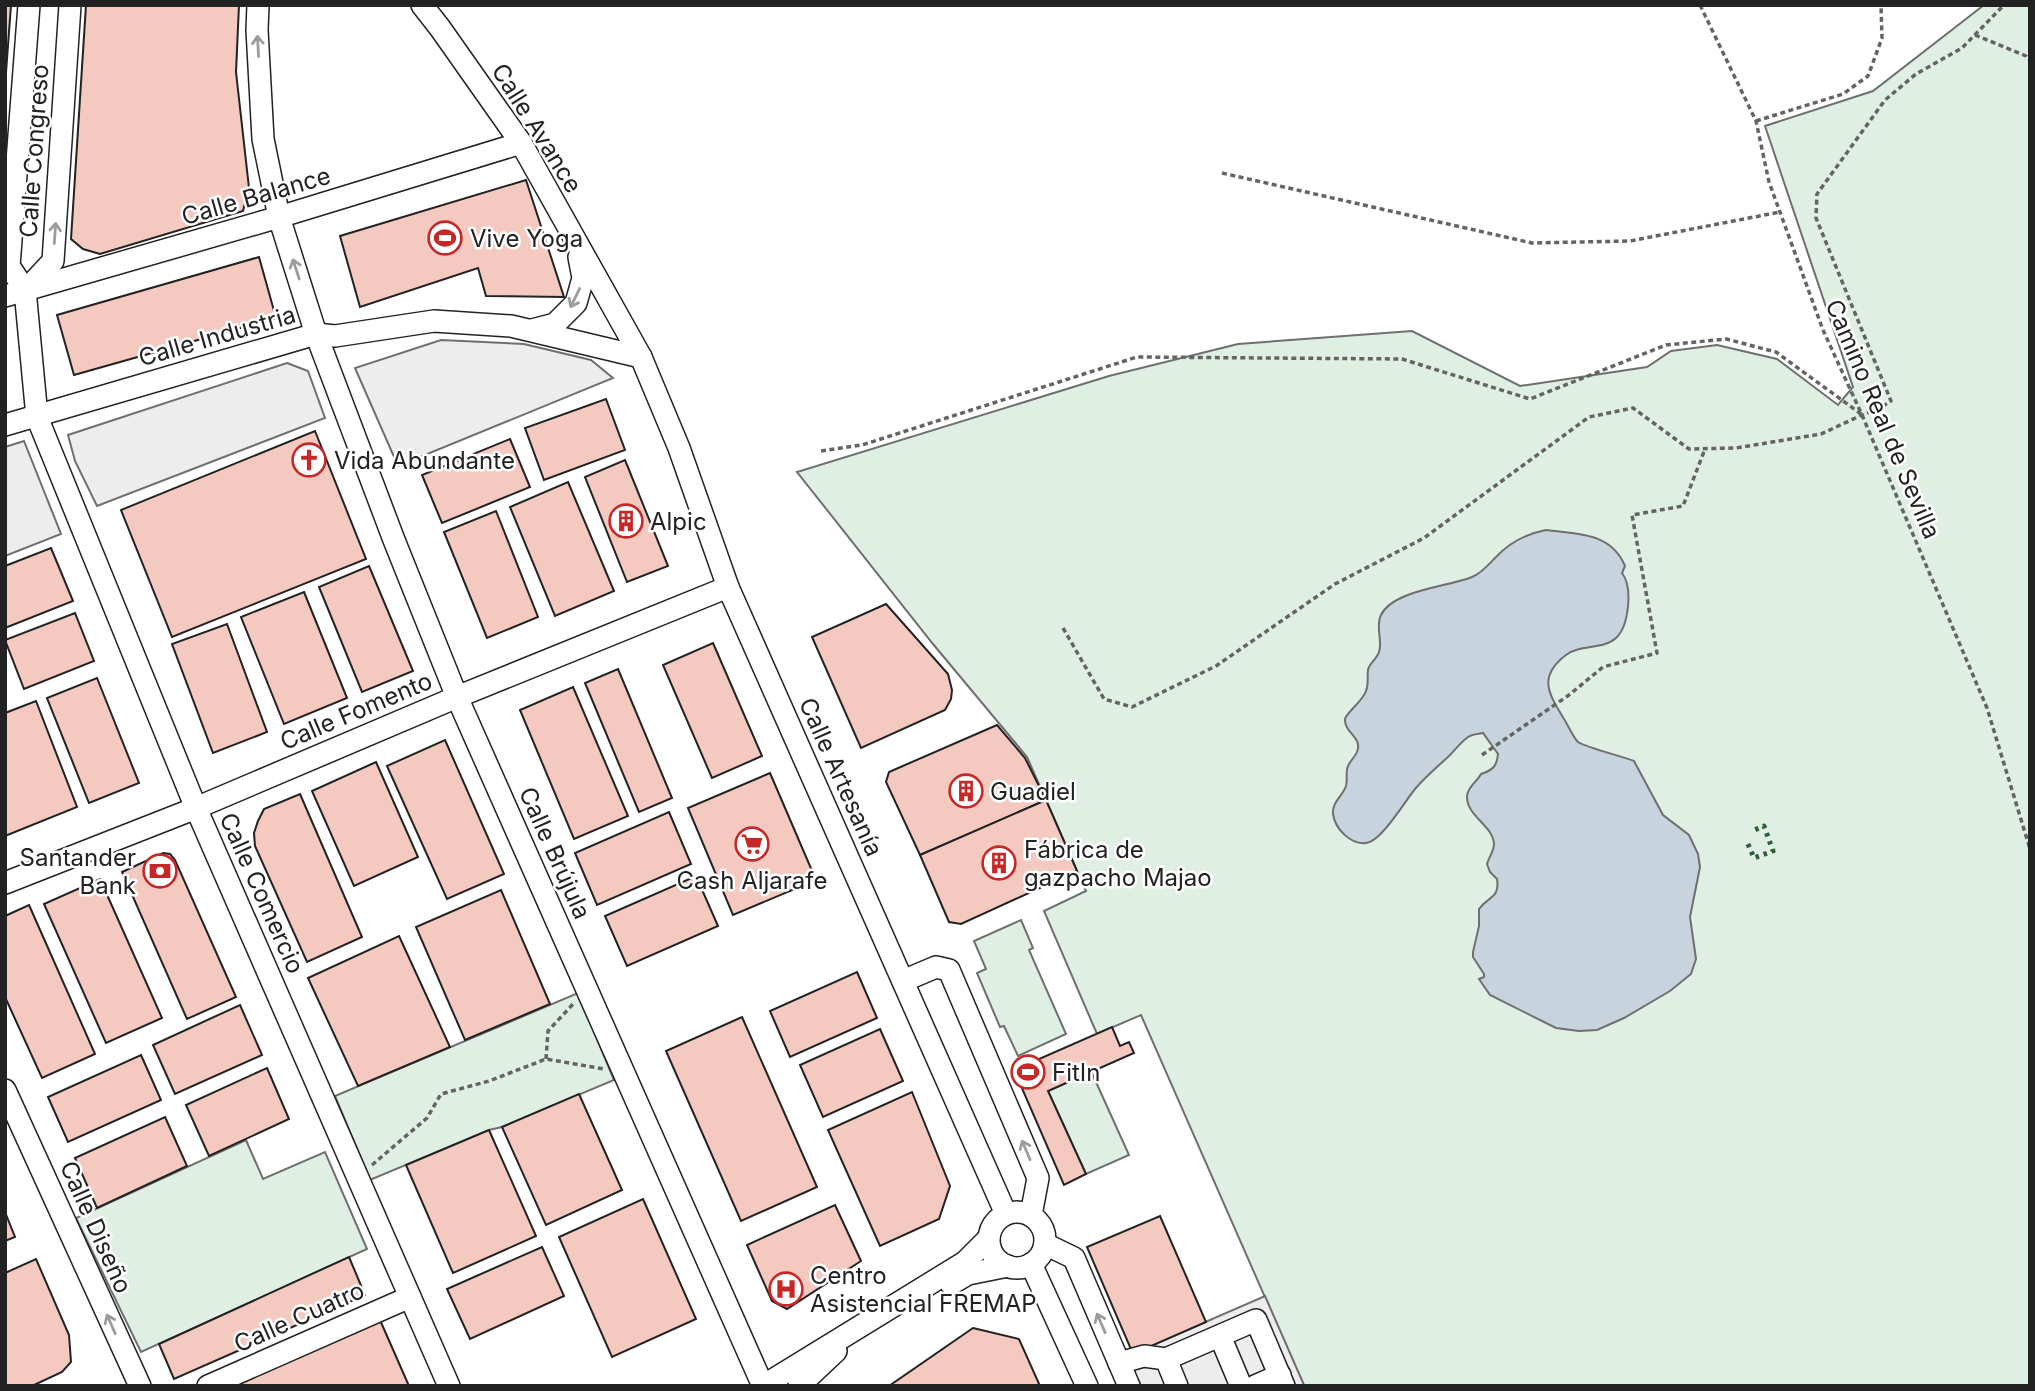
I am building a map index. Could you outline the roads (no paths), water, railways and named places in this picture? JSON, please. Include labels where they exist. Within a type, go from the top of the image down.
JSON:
[{"type":"street","name":"Calle Congreso","points":[[29,5],[9,266],[37,417]]},
{"type":"street","name":"Calle Congreso","points":[[15,293],[53,261],[70,5]]},
{"type":"street","points":[[258,5],[263,139],[279,217],[316,334]]},
{"type":"street","name":"Calle Avance","points":[[422,5],[521,143],[641,357]]},
{"type":"street","name":"Calle Balance","points":[[15,293],[279,217],[521,143]]},
{"type":"street","name":"Calle Industria","points":[[530,330],[555,324],[576,303],[583,278],[576,241]]},
{"type":"street","name":"Calle Industria","points":[[5,425],[316,334],[335,336],[434,321],[511,326],[641,357]]},
{"type":"street","name":"Calle Brújula","points":[[316,334],[457,696],[763,1386]]},
{"type":"street","name":"Calle Artesanía","points":[[641,357],[679,448],[728,587],[1006,1214]]},
{"type":"street","name":"Calle Comercio","points":[[37,417],[196,808],[449,1386]]},
{"type":"street","name":"Calle Fomento","points":[[5,883],[196,808],[457,696],[728,587]]},
{"type":"street","points":[[903,981],[936,967],[949,970],[1038,1178],[1031,1215]]},
{"type":"street","name":"Calle Diseño","points":[[5,1090],[140,1386]]},
{"type":"street","points":[[1016,1212],[1031,1215],[1040,1223],[1044,1232],[1043,1250],[1031,1264],[1016,1268],[1007,1266],[1000,1262],[990,1247],[989,1238],[994,1223],[1006,1214],[1016,1212]]},
{"type":"street","points":[[763,1386],[965,1262],[989,1238]]},
{"type":"street","points":[[1045,1244],[1073,1258],[1129,1386]]},
{"type":"street","points":[[1031,1264],[1087,1386]]},
{"type":"street","points":[[799,1386],[839,1348],[968,1274],[1007,1266]]},
{"type":"street","name":"Calle Cuatro","points":[[208,1386],[410,1297]]},
{"type":"street","points":[[1119,1363],[1144,1356],[1166,1359],[1256,1320],[1282,1380],[1255,1386]]},
{"type":"street","points":[[1220,1336],[1241,1386]]},
{"type":"street","points":[[1166,1359],[1177,1386]]},
{"type":"place","name":"Vive Yoga","points":[[445,238]]},
{"type":"place","name":"Vida Abundante","points":[[309,460]]},
{"type":"place","name":"Alpic","points":[[626,521]]},
{"type":"place","name":"Guadiel","points":[[966,791]]},
{"type":"place","name":"Cash Aljarafe","points":[[752,844]]},
{"type":"place","name":"Fábrica de gazpacho Majao","points":[[999,863]]},
{"type":"place","name":"Santander Bank","points":[[160,871]]},
{"type":"place","name":"FitIn","points":[[1028,1072]]},
{"type":"place","name":"Centro Asistencial FREMAP","points":[[786,1289]]}]
